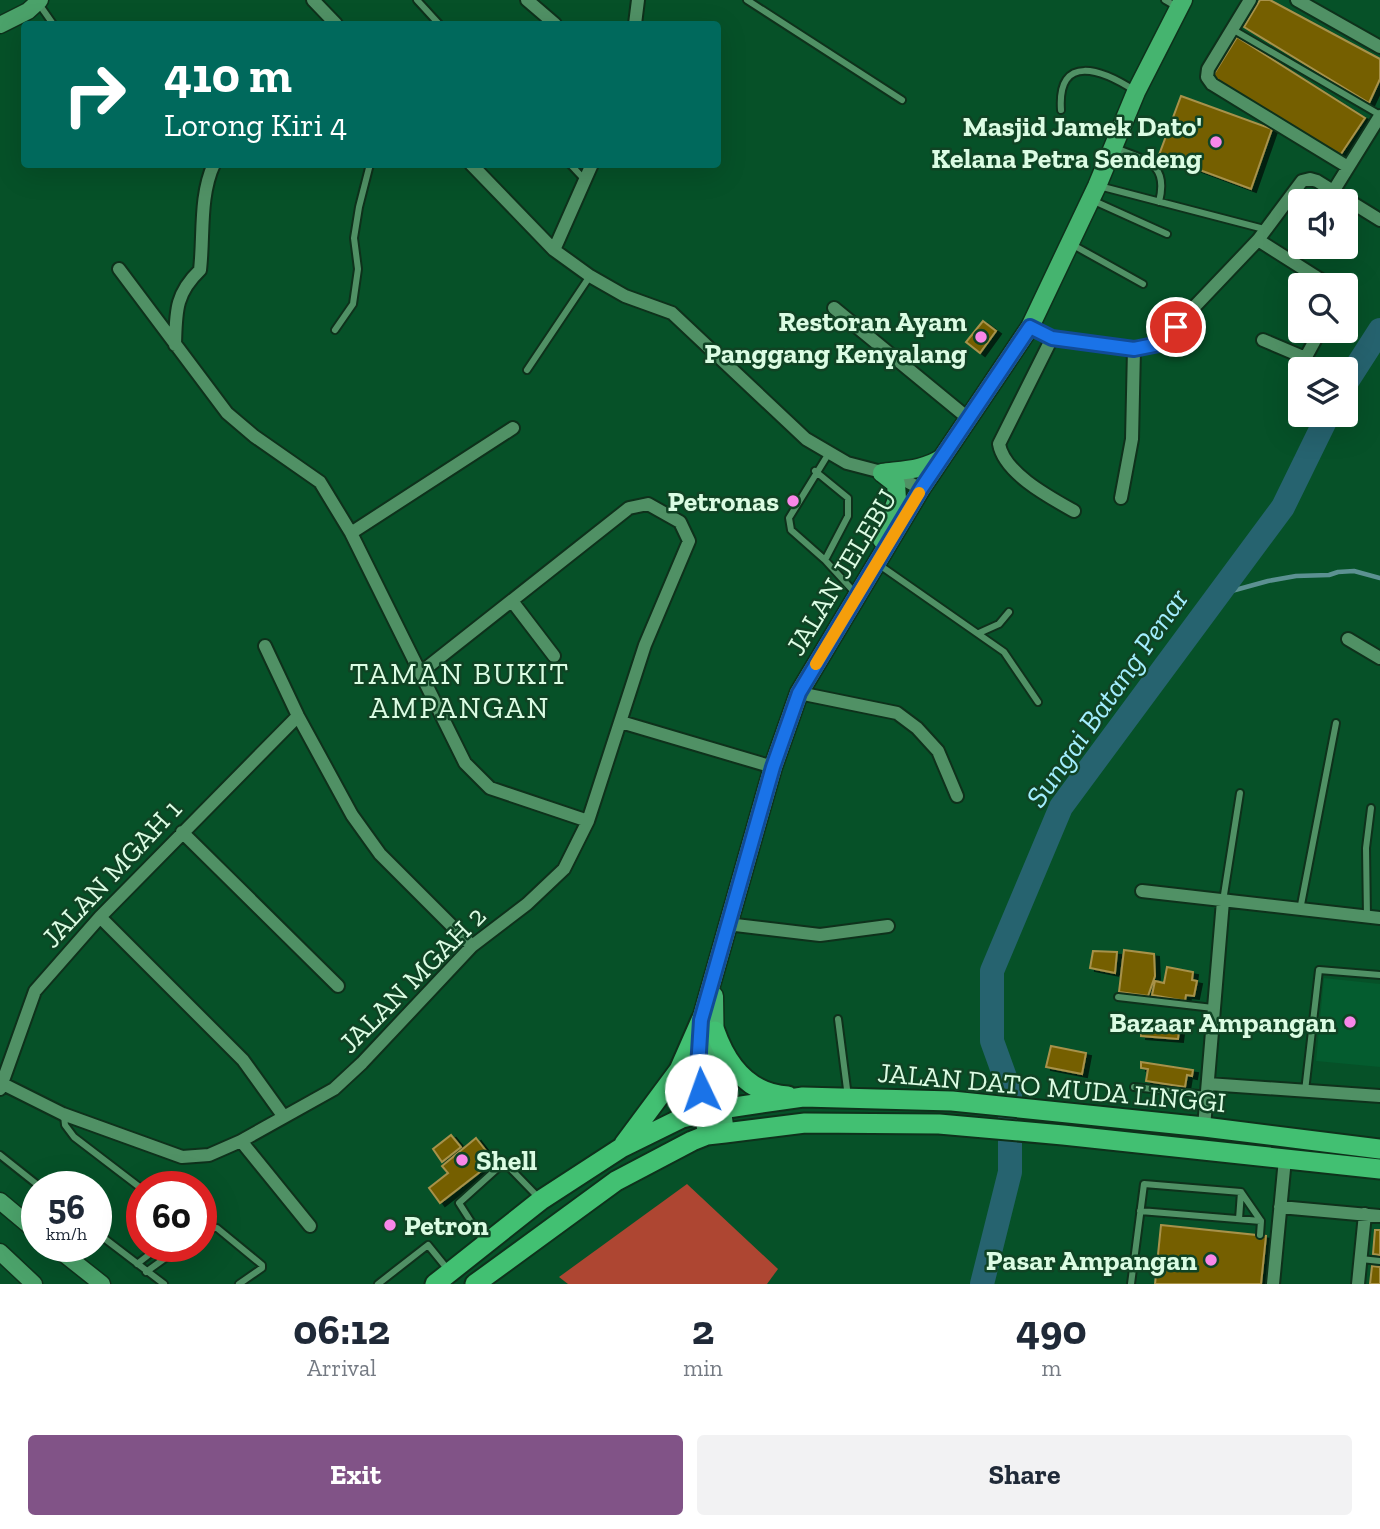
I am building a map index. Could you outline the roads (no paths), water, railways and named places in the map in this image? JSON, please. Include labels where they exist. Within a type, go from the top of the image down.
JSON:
[{"type":"highway","points":[[621,1148],[679,1070],[708,1025],[723,1054],[737,1073],[757,1087],[779,1096],[803,1097]]},
{"type":"highway","name":"JALAN DATO MUDA LINGGI","points":[[442,1278],[541,1200],[621,1148],[682,1118],[712,1110],[803,1097],[952,1101],[1204,1127],[1380,1149]]},
{"type":"highway","name":"JALAN DATO MUDA LINGGI","points":[[475,1284],[616,1181],[716,1134],[804,1123],[939,1124],[1380,1169]]},
{"type":"main road","points":[[0,25],[29,11],[39,1]]},
{"type":"main road","name":"JALAN JELEBU","points":[[716,1134],[712,1110],[698,1068],[708,1025],[715,971],[773,767],[799,693],[921,489],[1030,327],[1114,148],[1176,3]]},
{"type":"main road","points":[[882,473],[915,469],[944,457]]},
{"type":"main road","points":[[862,590],[897,499],[895,484],[882,473]]},
{"type":"main road","points":[[0,1202],[21,1219]]},
{"type":"main road","points":[[0,1252],[34,1284]]},
{"type":"main road","points":[[74,1262],[102,1284]]},
{"type":"street","points":[[313,0],[333,21]]},
{"type":"street","points":[[527,0],[552,21]]},
{"type":"street","points":[[635,21],[638,0]]},
{"type":"street","points":[[1250,0],[1208,69],[1212,84],[1348,167]]},
{"type":"street","points":[[1297,0],[1380,47]]},
{"type":"street","points":[[1335,189],[1380,116]]},
{"type":"street","points":[[175,346],[176,314],[180,296],[185,284],[200,270],[204,208],[212,168]]},
{"type":"street","points":[[475,168],[554,250],[590,276],[625,296],[672,313],[806,439],[847,463],[897,476],[921,489]]},
{"type":"street","points":[[554,250],[590,168]]},
{"type":"street","points":[[1296,189],[1302,181],[1310,178],[1332,189]]},
{"type":"street","points":[[1030,327],[1052,338],[1134,349],[1159,344],[1261,235],[1288,199]]},
{"type":"street","points":[[1358,206],[1380,220]]},
{"type":"street","points":[[1261,235],[1313,273]]},
{"type":"street","points":[[119,270],[227,413],[254,436],[320,482],[351,534],[465,763],[490,788],[588,821]]},
{"type":"street","points":[[834,308],[969,419]]},
{"type":"street","points":[[1052,338],[999,444],[1000,453],[1030,486],[1074,511]]},
{"type":"street","points":[[1263,340],[1303,357],[1314,343]]},
{"type":"street","points":[[1121,498],[1132,439],[1134,349]]},
{"type":"street","points":[[351,534],[513,428]]},
{"type":"street","name":"JALAN MGAH 2","points":[[2,1087],[63,1114],[183,1157],[209,1155],[241,1141],[334,1089],[353,1072],[472,946],[527,904],[564,869],[588,821],[645,645],[689,541],[680,522],[648,504],[629,508],[512,601]]},
{"type":"street","points":[[420,673],[512,601],[554,656]]},
{"type":"street","points":[[1348,639],[1380,658]]},
{"type":"street","points":[[265,646],[298,716],[352,816],[380,854],[472,946]]},
{"type":"street","points":[[799,693],[897,713],[917,728],[938,751],[957,796]]},
{"type":"street","name":"JALAN MGAH 1","points":[[2,1087],[35,991],[100,917],[298,716]]},
{"type":"street","points":[[621,722],[773,767]]},
{"type":"street","points":[[182,832],[338,986]]},
{"type":"street","points":[[1142,891],[1373,918]]},
{"type":"street","points":[[1204,1127],[1223,901]]},
{"type":"street","points":[[100,917],[249,1067],[284,1117]]},
{"type":"street","points":[[727,924],[820,935],[888,926]]},
{"type":"street","points":[[1208,1090],[1305,1091],[1380,1096]]},
{"type":"street","points":[[241,1141],[310,1226]]},
{"type":"street","points":[[1273,1284],[1285,1158]]},
{"type":"street","points":[[1280,1207],[1380,1216]]},
{"type":"street","points":[[1359,1284],[1365,1214]]},
{"type":"lane","points":[[417,0],[436,21]]},
{"type":"lane","points":[[747,0],[902,100]]},
{"type":"lane","points":[[39,1],[51,21]]},
{"type":"lane","points":[[1232,29],[1380,116]]},
{"type":"lane","points":[[1061,110],[1060,93],[1067,77],[1077,71],[1088,71],[1118,80],[1136,92]]},
{"type":"lane","points":[[1114,148],[1151,162],[1161,174],[1163,188],[1159,202]]},
{"type":"lane","points":[[335,330],[353,304],[358,269],[354,238],[369,168]]},
{"type":"lane","points":[[574,168],[586,180]]},
{"type":"lane","points":[[1093,192],[1159,202],[1261,235]]},
{"type":"lane","points":[[1093,192],[1167,234]]},
{"type":"lane","points":[[1068,242],[1143,284]]},
{"type":"lane","points":[[527,370],[590,276]]},
{"type":"lane","points":[[829,453],[815,471],[789,518],[791,530],[862,590]]},
{"type":"lane","points":[[815,471],[848,498],[848,516],[825,561]]},
{"type":"lane","points":[[878,564],[1004,652],[1038,702]]},
{"type":"lane","points":[[979,633],[999,624],[1009,612]]},
{"type":"lane","points":[[1300,910],[1336,723]]},
{"type":"lane","points":[[1223,901],[1240,793]]},
{"type":"lane","points":[[1371,808],[1366,848],[1373,918]]},
{"type":"lane","points":[[1305,1091],[1319,970],[1380,975]]},
{"type":"lane","points":[[1118,997],[1214,1008]]},
{"type":"lane","points":[[838,1019],[848,1099]]},
{"type":"lane","points":[[1134,1087],[1208,1090]]},
{"type":"lane","points":[[63,1114],[65,1125],[74,1137],[126,1177]]},
{"type":"lane","points":[[0,1155],[21,1171]]},
{"type":"lane","points":[[485,1244],[459,1203],[499,1167],[508,1166],[541,1200]]},
{"type":"lane","points":[[1131,1284],[1143,1184],[1241,1192]]},
{"type":"lane","points":[[1239,1219],[1241,1192]]},
{"type":"lane","points":[[1241,1192],[1261,1221],[1260,1235]]},
{"type":"lane","points":[[1140,1211],[1261,1221]]},
{"type":"lane","points":[[217,1228],[262,1265],[262,1268],[239,1284]]},
{"type":"lane","points":[[112,1245],[164,1284]]},
{"type":"lane","points":[[378,1284],[428,1245],[442,1278]]},
{"type":"lane","points":[[1361,1259],[1380,1261]]},
{"type":"lane","points":[[146,1272],[160,1262]]},
{"type":"waterway","name":"Sungai Batang Penar","points":[[1358,364],[1380,330]]},
{"type":"waterway","name":"Sungai Batang Penar","points":[[982,1284],[1010,1172],[1010,1091],[992,1041],[992,971],[1061,807],[1283,507],[1322,427]]},
{"type":"waterway","points":[[1217,595],[1296,576],[1354,571],[1380,578]]},
{"type":"place","name":"Masjid Jamek Dato' Kelana Petra Sendeng","points":[[1216,142]]},
{"type":"place","name":"Restoran Ayam Panggang Kenyalang","points":[[981,337]]},
{"type":"place","name":"Petronas","points":[[793,501]]},
{"type":"place","name":"Bazaar Ampangan","points":[[1350,1022]]},
{"type":"place","name":"Shell","points":[[462,1160]]},
{"type":"place","name":"Petron","points":[[390,1225]]},
{"type":"place","name":"Pasar Ampangan","points":[[1211,1260]]},
{"type":"district","name":"TAMAN BUKIT AMPANGAN","points":[[460,691]]}]
